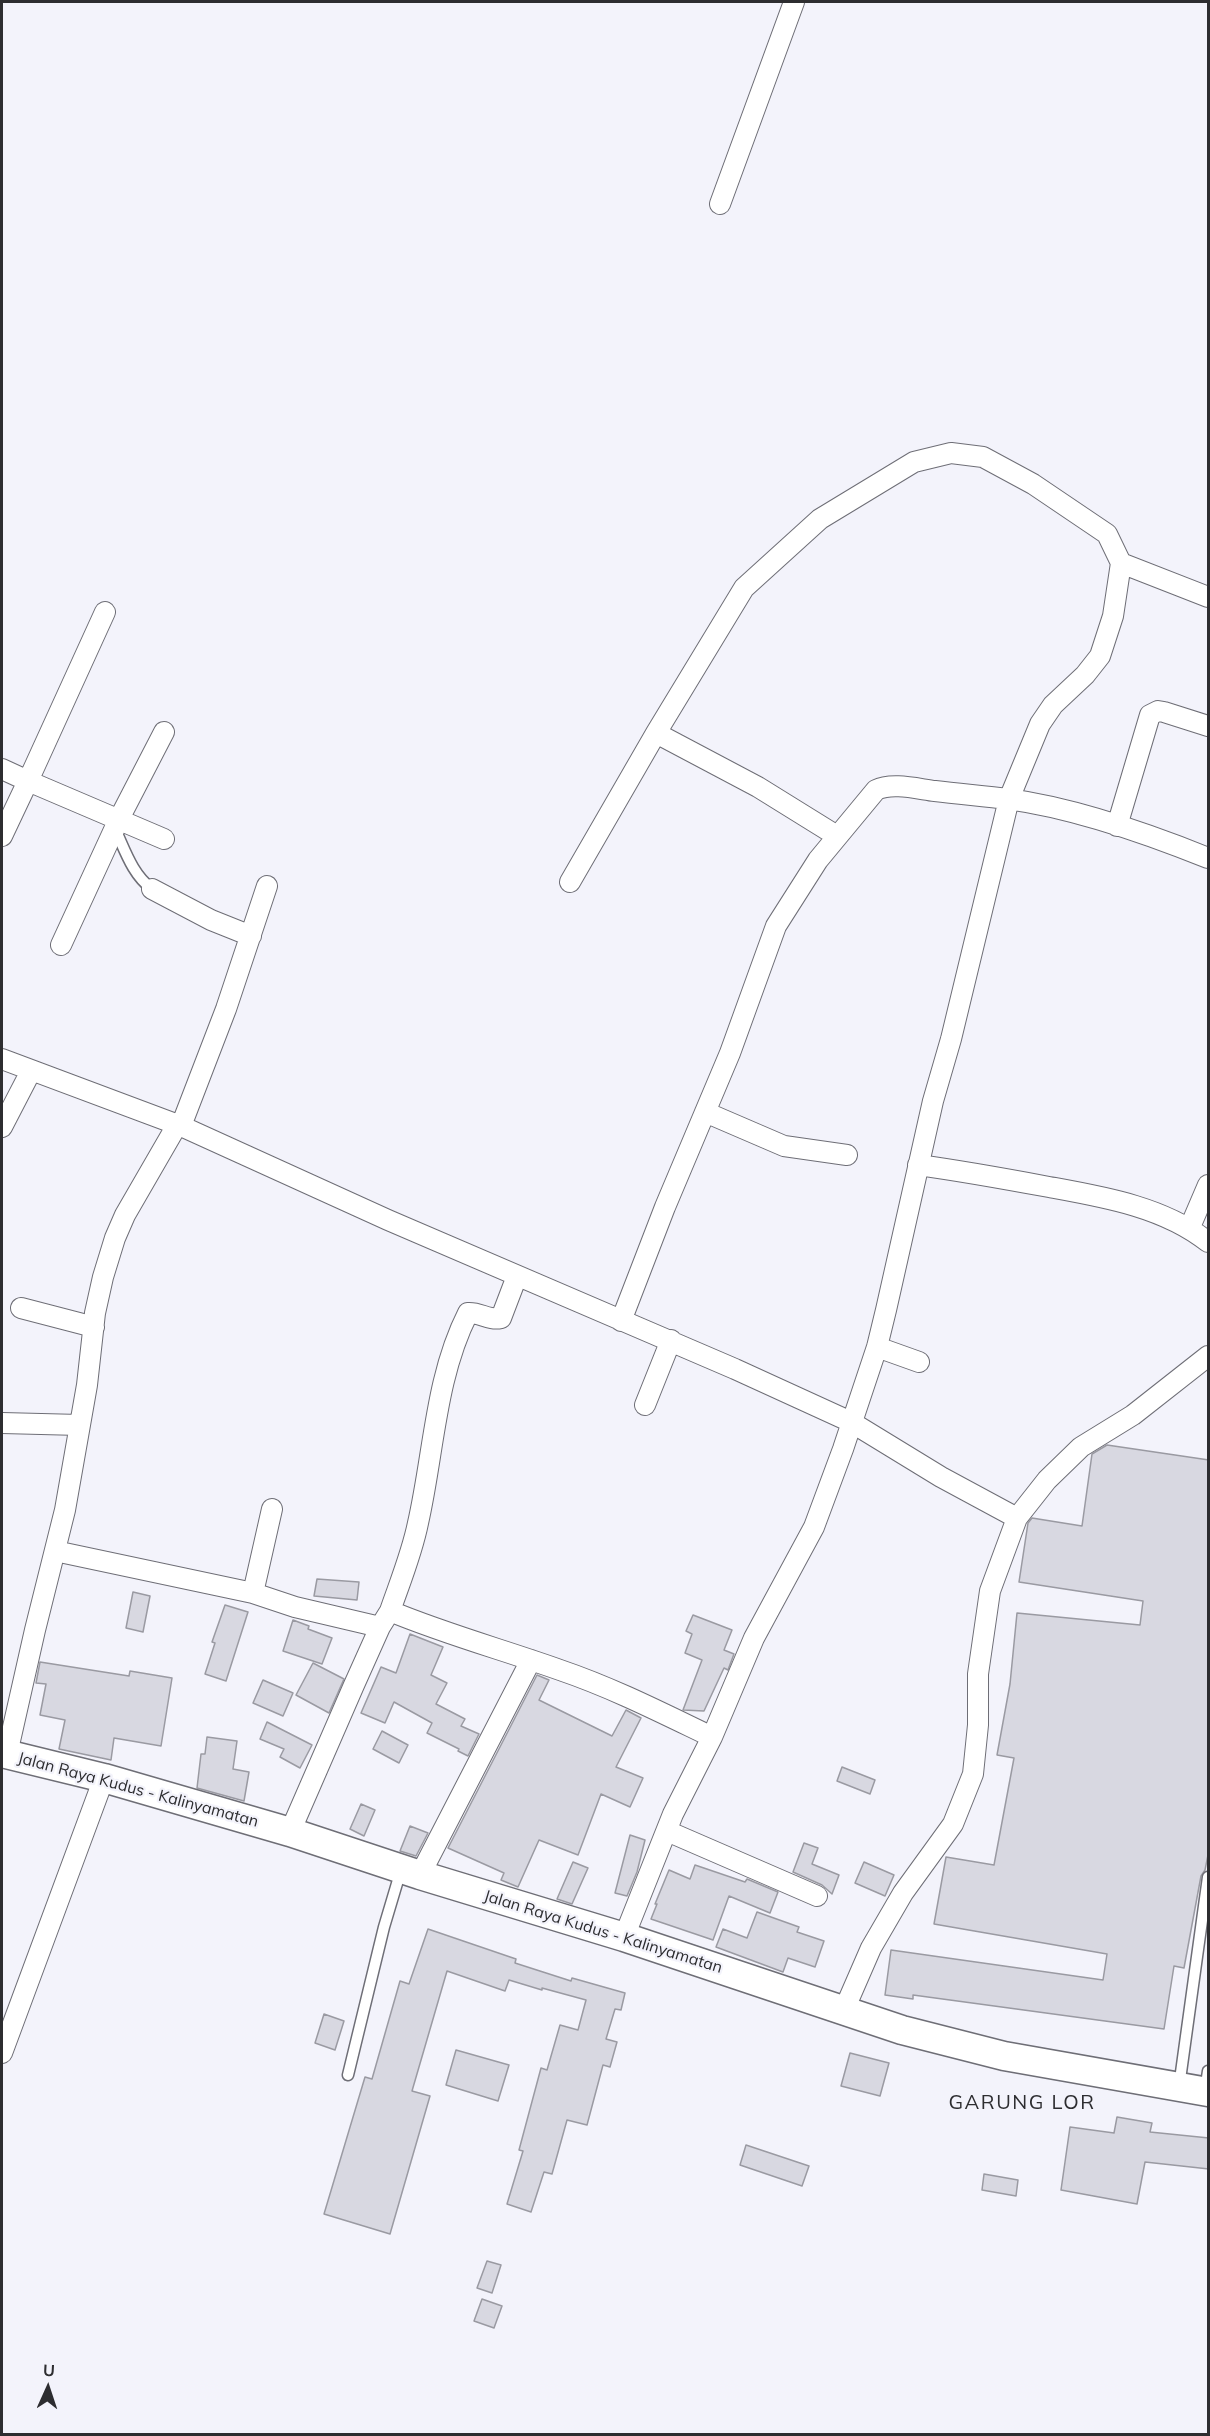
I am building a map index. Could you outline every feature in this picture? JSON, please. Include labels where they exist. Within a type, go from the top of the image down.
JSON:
[{"type":"main road","name":"Jalan Raya Kudus - Kalinyamatan","points":[[4,1754],[104,1778],[290,1832],[410,1873],[624,1937],[902,2030],[1004,2056],[1200,2085]]},
{"type":"street","points":[[720,204],[794,2]]},
{"type":"street","points":[[570,882],[656,733],[744,588],[820,519],[914,462],[951,453],[983,457],[1033,484],[1107,534],[1121,563],[1113,616],[1100,656],[1085,675],[1046,714],[1010,799],[918,1165],[877,1347],[843,1449],[814,1527],[754,1638],[712,1737],[667,1831],[624,1937]]},
{"type":"street","points":[[1121,563],[1208,597]]},
{"type":"street","points":[[2,836],[105,612]]},
{"type":"street","points":[[1117,826],[1150,715],[1158,711],[1164,712],[1209,726]]},
{"type":"street","points":[[61,945],[117,824],[164,732]]},
{"type":"street","points":[[656,733],[758,787],[837,836]]},
{"type":"street","points":[[2,769],[117,824],[164,840]]},
{"type":"street","points":[[621,1321],[665,1207],[730,1053],[776,926],[818,860],[873,793],[880,788],[905,788],[1010,799],[1117,826],[1209,858]]},
{"type":"street","points":[[4,1754],[65,1510],[103,1276],[115,1238],[133,1198],[179,1126],[226,1009],[267,886]]},
{"type":"street","points":[[152,889],[211,920],[251,936]]},
{"type":"street","points":[[2,1059],[179,1126],[517,1276],[671,1340],[851,1422],[941,1477],[1017,1518]]},
{"type":"street","points":[[2,1127],[31,1071]]},
{"type":"street","points":[[705,1112],[784,1146],[847,1155]]},
{"type":"street","points":[[918,1165],[1082,1193],[1142,1208],[1190,1227],[1209,1242]]},
{"type":"street","points":[[1190,1227],[1209,1185]]},
{"type":"street","points":[[290,1832],[385,1619],[418,1524],[436,1415],[449,1361],[463,1322],[468,1313],[473,1312],[495,1320],[501,1318],[517,1276]]},
{"type":"street","points":[[21,1308],[94,1327]]},
{"type":"street","points":[[645,1405],[671,1340]]},
{"type":"street","points":[[877,1347],[919,1362]]},
{"type":"street","points":[[844,2010],[871,1948],[903,1893],[953,1824],[973,1774],[978,1725],[978,1674],[990,1591],[1017,1518],[1047,1480],[1081,1447],[1133,1415],[1209,1356]]},
{"type":"street","points":[[2,1424],[80,1425]]},
{"type":"street","points":[[254,1593],[272,1509]]},
{"type":"street","points":[[55,1551],[254,1593],[295,1607],[420,1624],[531,1660],[622,1694],[712,1737]]},
{"type":"street","points":[[410,1873],[531,1660]]},
{"type":"street","points":[[2,2054],[104,1778]]},
{"type":"street","points":[[667,1831],[817,1896]]},
{"type":"lane","points":[[117,824],[134,870],[142,882],[152,889]]},
{"type":"lane","points":[[348,2075],[384,1927],[410,1873]]},
{"type":"lane","points":[[1200,2085],[1209,1877]]},
{"type":"building","points":[[1107,1445],[1209,1460],[1209,1850],[1205,1870],[1201,1876],[1184,1968],[1174,1966],[1164,2029],[913,1995],[913,1999],[885,1995],[891,1950],[1103,1980],[1107,1954],[934,1924],[946,1857],[994,1865],[1014,1758],[997,1755],[1010,1684],[1017,1613],[1140,1625],[1143,1601],[1019,1582],[1028,1523],[1032,1518],[1082,1526],[1092,1454]]},
{"type":"building","points":[[317,1579],[359,1582],[357,1600],[314,1596]]},
{"type":"building","points":[[133,1592],[150,1596],[143,1632],[126,1628]]},
{"type":"building","points":[[225,1605],[248,1612],[226,1681],[205,1674],[215,1643],[212,1642]]},
{"type":"building","points":[[693,1615],[732,1630],[724,1650],[734,1654],[728,1670],[724,1668],[704,1711],[683,1710],[702,1660],[685,1653],[692,1634],[686,1631]]},
{"type":"building","points":[[293,1620],[309,1626],[308,1629],[332,1638],[322,1664],[283,1651]]},
{"type":"building","points":[[410,1634],[443,1647],[431,1675],[447,1683],[436,1704],[465,1719],[461,1726],[479,1734],[468,1756],[427,1733],[432,1723],[394,1702],[385,1723],[361,1713],[381,1667],[396,1673]]},
{"type":"building","points":[[40,1662],[129,1676],[130,1671],[172,1678],[161,1746],[114,1738],[111,1760],[59,1749],[65,1720],[40,1715],[46,1684],[36,1683]]},
{"type":"building","points":[[313,1663],[344,1679],[329,1713],[296,1695]]},
{"type":"building","points":[[537,1675],[549,1680],[539,1700],[612,1736],[626,1710],[641,1718],[616,1767],[643,1778],[630,1807],[601,1794],[578,1855],[539,1840],[518,1887],[501,1880],[504,1873],[448,1848]]},
{"type":"building","points":[[263,1680],[293,1693],[283,1716],[253,1703]]},
{"type":"building","points":[[267,1722],[312,1745],[300,1768],[280,1757],[284,1749],[260,1739]]},
{"type":"building","points":[[382,1731],[408,1745],[399,1763],[373,1749]]},
{"type":"building","points":[[207,1737],[237,1741],[233,1769],[249,1772],[244,1801],[197,1788],[201,1754],[205,1754]]},
{"type":"building","points":[[842,1767],[875,1780],[870,1794],[837,1781]]},
{"type":"building","points":[[361,1804],[375,1810],[364,1836],[350,1829]]},
{"type":"building","points":[[410,1826],[428,1833],[416,1856],[400,1851]]},
{"type":"building","points":[[630,1835],[645,1840],[637,1872],[627,1896],[615,1893]]},
{"type":"building","points":[[804,1843],[818,1848],[812,1864],[839,1875],[832,1894],[822,1885],[793,1872]]},
{"type":"building","points":[[573,1862],[588,1868],[572,1904],[557,1899]]},
{"type":"building","points":[[864,1862],[894,1875],[885,1896],[855,1883]]},
{"type":"building","points":[[695,1865],[745,1882],[747,1879],[778,1892],[770,1913],[729,1896],[713,1940],[651,1919],[669,1870],[690,1879]]},
{"type":"building","points":[[757,1912],[799,1927],[797,1932],[824,1941],[815,1967],[788,1958],[783,1972],[716,1947],[723,1929],[747,1938]]},
{"type":"building","points":[[428,1929],[516,1959],[515,1963],[571,1981],[572,1978],[625,1993],[621,2010],[615,2009],[606,2039],[617,2042],[610,2067],[603,2065],[587,2125],[567,2120],[552,2174],[544,2172],[531,2212],[507,2204],[523,2151],[519,2150],[541,2068],[547,2070],[560,2025],[578,2030],[586,2000],[509,1980],[505,1991],[447,1971],[412,2091],[430,2096],[390,2234],[324,2214],[365,2077],[372,2079],[400,1981],[409,1984]]},
{"type":"building","points":[[324,2014],[344,2021],[335,2050],[315,2043]]},
{"type":"building","points":[[456,2050],[509,2065],[498,2101],[446,2085]]},
{"type":"building","points":[[850,2053],[889,2063],[880,2096],[841,2086]]},
{"type":"building","points":[[1117,2117],[1152,2123],[1150,2132],[1209,2138],[1209,2169],[1145,2162],[1137,2204],[1061,2190],[1070,2127],[1114,2133]]},
{"type":"building","points":[[746,2145],[809,2166],[802,2186],[740,2165]]},
{"type":"building","points":[[984,2174],[1018,2180],[1016,2196],[982,2190]]},
{"type":"building","points":[[487,2261],[501,2265],[492,2293],[477,2288]]},
{"type":"building","points":[[482,2299],[502,2306],[494,2328],[474,2321]]},
{"type":"district","name":"GARUNG LOR","points":[[1022,2103]]}]
